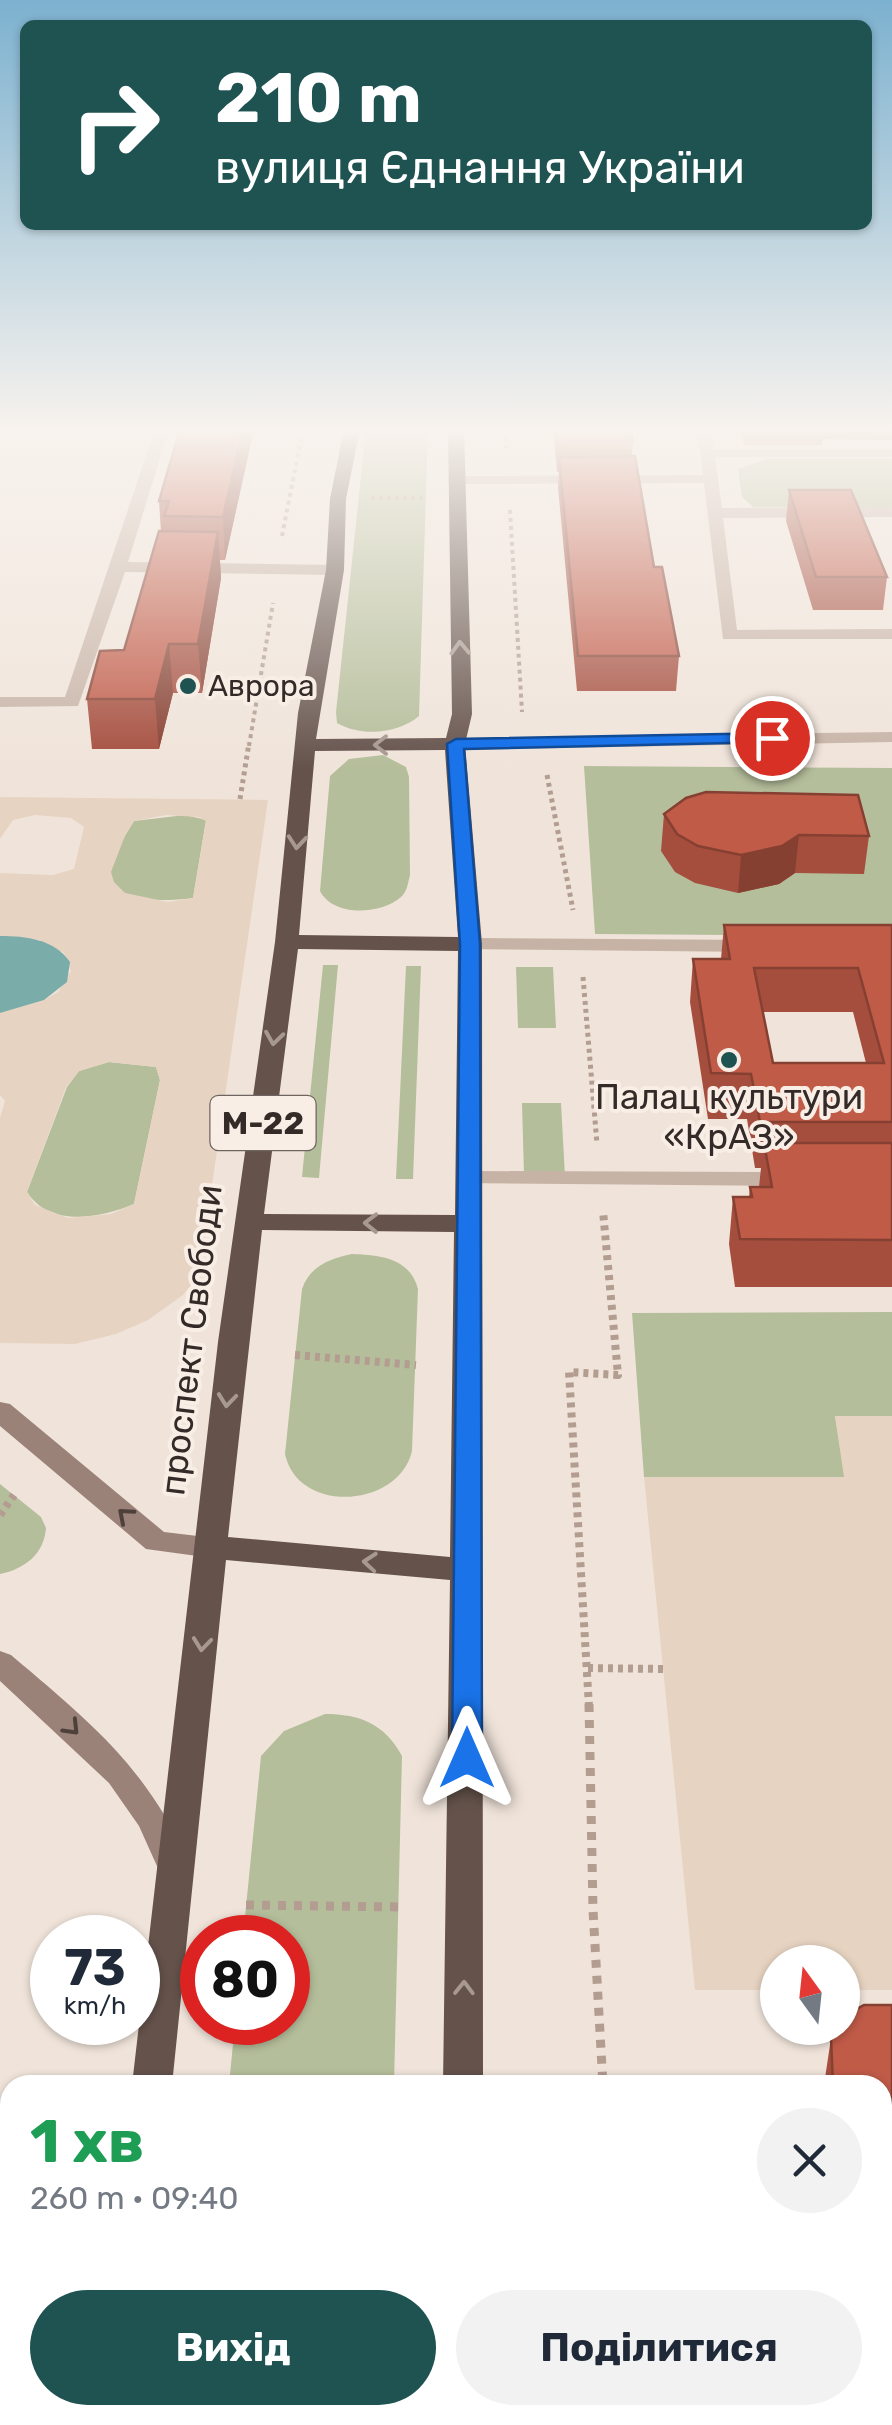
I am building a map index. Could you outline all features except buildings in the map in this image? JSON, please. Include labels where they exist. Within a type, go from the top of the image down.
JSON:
[{"type":"highway","name":"проспект Свободи","points":[[153,2075],[250,1222],[288,942],[306,745],[336,570],[337,542]]},
{"type":"highway","points":[[456,542],[462,714],[456,744],[470,944],[463,2075]]},
{"type":"highway","points":[[306,745],[456,744]]},
{"type":"highway","points":[[288,942],[470,944]]},
{"type":"highway","points":[[250,1222],[468,1224]]},
{"type":"highway","points":[[212,1547],[467,1570]]},
{"type":"main road","points":[[0,1412],[156,1542],[212,1547]]},
{"type":"main road","points":[[0,1663],[118,1774],[150,1815],[177,1873]]},
{"type":"street","points":[[0,702],[72,702],[127,542]]},
{"type":"street","points":[[718,542],[729,635],[892,634]]},
{"type":"street","points":[[119,568],[336,570]]},
{"type":"street","points":[[456,744],[892,736]]},
{"type":"street","points":[[470,944],[775,946]]},
{"type":"street","points":[[469,1178],[814,1179]]},
{"type":"path","points":[[240,799],[281,542]]},
{"type":"path","points":[[512,542],[522,713]]},
{"type":"path","points":[[544,759],[580,945],[618,1375],[569,1372],[588,1668],[593,1910],[602,2075]]},
{"type":"path","points":[[296,1355],[416,1365]]},
{"type":"path","points":[[0,1515],[14,1495]]},
{"type":"path","points":[[588,1668],[664,1669]]},
{"type":"path","points":[[246,1904],[400,1907]]},
{"type":"green space","points":[[354,542],[424,542],[419,716],[401,727],[368,732],[337,723]]},
{"type":"green space","points":[[383,755],[406,767],[409,777],[409,881],[403,895],[392,903],[370,910],[346,909],[326,899],[320,891],[330,776],[349,759]]},
{"type":"green space","points":[[584,766],[892,768],[892,936],[595,934]]},
{"type":"green space","points":[[185,815],[206,820],[193,898],[144,898],[120,890],[113,883],[112,866],[134,821]]},
{"type":"green space","points":[[323,965],[338,965],[319,1178],[302,1177]]},
{"type":"green space","points":[[406,966],[421,966],[413,1179],[396,1179]]},
{"type":"green space","points":[[516,967],[553,967],[556,1028],[518,1028]]},
{"type":"green space","points":[[109,1062],[156,1067],[160,1080],[134,1204],[91,1216],[49,1211],[27,1192],[67,1087],[79,1071]]},
{"type":"green space","points":[[522,1103],[561,1103],[565,1176],[524,1176]]},
{"type":"green space","points":[[352,1254],[392,1260],[408,1271],[418,1289],[412,1451],[403,1470],[388,1484],[348,1497],[327,1495],[308,1487],[294,1474],[285,1454],[302,1289],[321,1265]]},
{"type":"green space","points":[[892,1312],[892,1416],[835,1416],[845,1477],[644,1477],[632,1313]]},
{"type":"green space","points":[[0,1484],[41,1517],[46,1528],[32,1559],[0,1574]]},
{"type":"green space","points":[[325,1714],[370,1723],[388,1736],[402,1756],[394,2075],[230,2075],[233,2045],[310,2045],[310,1915],[245,1915],[261,1756],[284,1731]]},
{"type":"shaded area","points":[[0,797],[268,800],[199,1275],[183,1295],[148,1320],[116,1334],[75,1344],[0,1343],[0,1118],[5,1101],[0,1095],[0,1013],[58,992],[71,971],[64,953],[39,940],[0,936],[0,873],[53,875],[74,869],[84,827],[71,818],[35,815],[13,820],[0,839]],"holes":[[[166,815],[206,821],[193,898],[168,902],[125,893],[114,882],[111,872],[126,833],[134,821]],[[109,1062],[156,1067],[160,1080],[134,1204],[111,1214],[68,1218],[35,1205],[27,1192],[66,1087],[79,1071]]]},
{"type":"shaded area","points":[[835,1416],[892,1416],[892,1990],[860,1990],[860,1945],[760,1945],[760,1990],[695,1990],[644,1477],[844,1477]]},
{"type":"water","points":[[0,936],[29,938],[56,948],[70,962],[67,982],[44,1000],[0,1013]]},
{"type":"place","name":"Аврора","points":[[188,686]]},
{"type":"place","name":"Палац культури «КрАЗ»","points":[[729,1060]]},
{"type":"route","points":[[467,1758],[470,944],[456,744],[772,738]]}]
